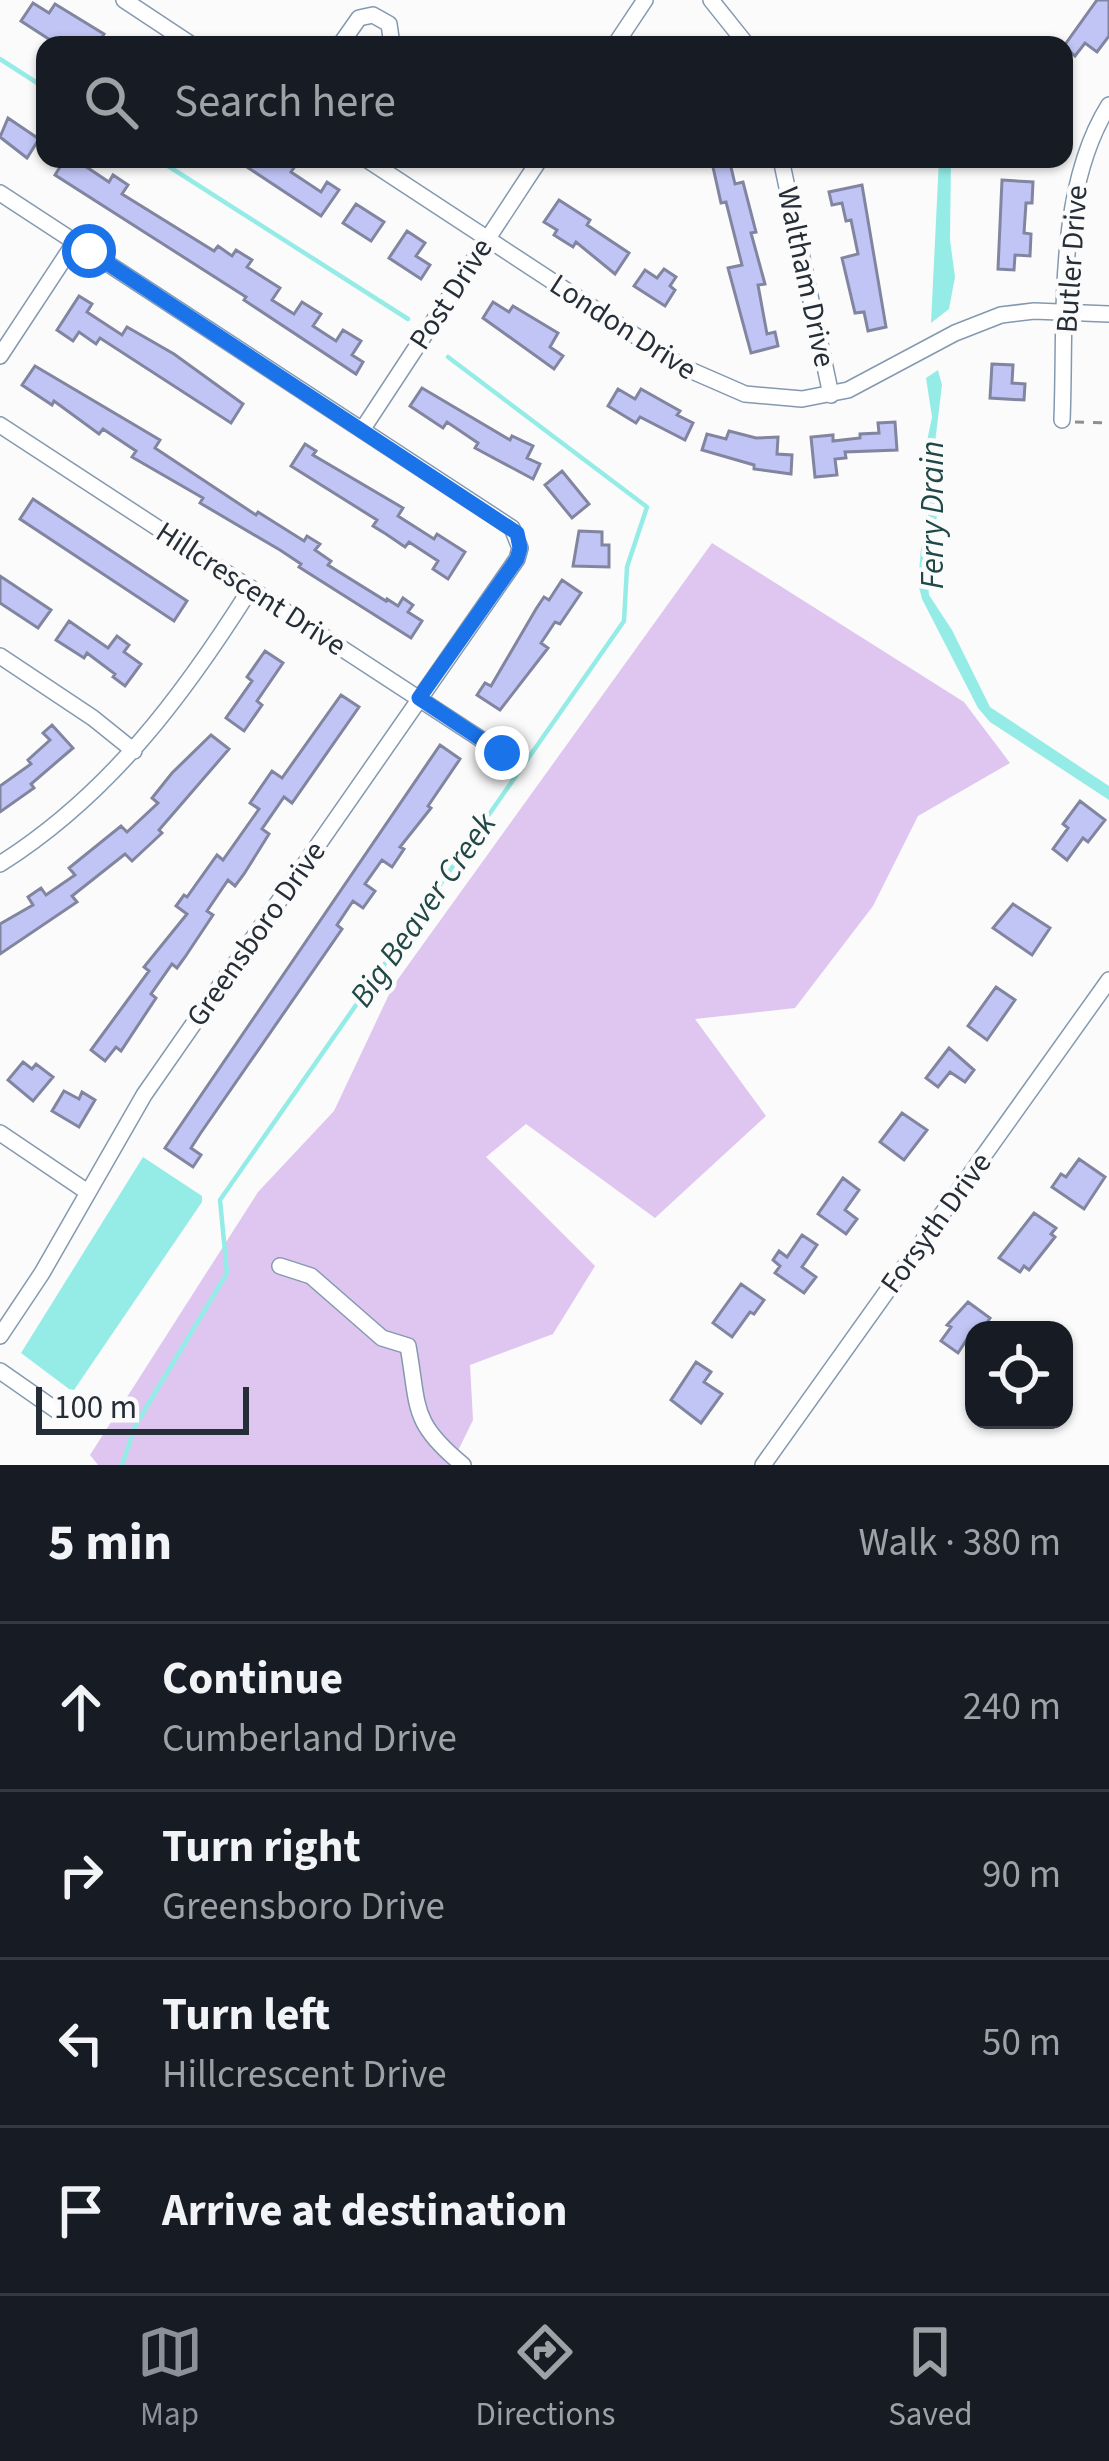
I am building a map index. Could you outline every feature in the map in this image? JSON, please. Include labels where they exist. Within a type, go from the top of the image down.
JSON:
[{"type":"street","points":[[621,36],[645,0]]},
{"type":"street","points":[[711,0],[740,36]]},
{"type":"street","points":[[132,2],[179,36]]},
{"type":"street","points":[[346,36],[359,18],[373,15],[389,24],[391,36]]},
{"type":"street","name":"Butler Drive","points":[[1067,420],[1067,312],[1077,176],[1083,153],[1109,105]]},
{"type":"street","name":"London Drive","points":[[380,168],[706,380],[745,394],[775,399],[831,395],[867,382],[987,319],[1019,312],[1109,314]]},
{"type":"street","name":"Post Drive","points":[[362,430],[534,168]]},
{"type":"street","name":"Waltham Drive","points":[[783,168],[831,395]]},
{"type":"street","points":[[0,193],[362,430]]},
{"type":"street","points":[[0,356],[75,242]]},
{"type":"street","name":"Hillcrescent Drive","points":[[0,425],[502,753]]},
{"type":"street","name":"Greensboro Drive","points":[[0,1336],[151,1085],[517,559],[520,539],[512,528],[362,430]]},
{"type":"street","points":[[0,864],[86,800],[134,751],[185,688],[250,589]]},
{"type":"street","points":[[0,656],[94,718],[134,751]]},
{"type":"street","name":"Forsyth Drive","points":[[763,1465],[1109,980]]},
{"type":"street","points":[[0,1133],[86,1191]]},
{"type":"street","points":[[280,1266],[311,1276],[382,1338],[408,1346],[412,1392],[422,1424],[463,1465]]},
{"type":"street","points":[[0,1371],[56,1410]]},
{"type":"path","points":[[1067,420],[1109,423]]},
{"type":"shaded area","points":[[712,543],[964,702],[1010,763],[918,816],[873,906],[795,1008],[695,1019],[766,1116],[655,1218],[526,1124],[486,1157],[595,1266],[553,1334],[470,1365],[473,1420],[451,1465],[98,1465],[90,1455],[258,1192],[334,1111],[393,986]]},
{"type":"water","points":[[939,168],[951,168],[950,240],[955,277],[949,309],[931,323]]},
{"type":"water","name":"Ferry Drain","points":[[938,370],[942,385],[931,476],[939,505],[927,570],[929,595],[990,707],[1109,786],[1109,800],[990,722],[978,708],[922,599],[918,583],[930,505],[922,465],[932,417],[926,378]]},
{"type":"water","points":[[143,1157],[202,1196],[202,1202],[74,1390],[69,1389],[21,1353]]},
{"type":"building","points":[[1097,0],[1109,0],[1109,36],[1097,52],[1085,43],[1075,56],[1071,36]]},
{"type":"building","points":[[33,3],[49,13],[55,4],[104,34],[44,36],[21,21]]},
{"type":"building","points":[[8,118],[36,137],[36,144],[27,158],[0,137]]},
{"type":"building","points":[[59,168],[88,168],[109,182],[113,175],[128,185],[122,194],[214,251],[218,246],[232,256],[236,250],[252,260],[247,267],[280,288],[272,300],[294,314],[302,302],[321,314],[313,326],[336,341],[343,330],[361,341],[352,355],[363,362],[356,374],[244,300],[246,297],[55,175]]},
{"type":"building","points":[[249,168],[294,168],[291,172],[321,192],[327,182],[339,190],[321,216]]},
{"type":"building","points":[[713,168],[731,168],[735,184],[743,182],[765,284],[758,285],[767,334],[775,332],[778,346],[751,353],[728,268],[742,265],[726,202],[721,203]]},
{"type":"building","points":[[1002,180],[1033,182],[1024,233],[1031,234],[1030,256],[1015,255],[1014,270],[998,269]]},
{"type":"building","points":[[862,185],[886,327],[868,331],[864,312],[855,313],[842,258],[858,254],[851,220],[846,221],[842,203],[832,205],[829,192]]},
{"type":"building","points":[[559,200],[629,253],[615,274],[576,242],[573,247],[554,235],[557,230],[544,222]]},
{"type":"building","points":[[356,204],[384,222],[371,241],[343,223]]},
{"type":"building","points":[[407,231],[425,243],[416,256],[430,265],[421,279],[389,258]]},
{"type":"building","points":[[664,269],[676,277],[670,286],[675,290],[665,306],[634,286],[645,270],[657,278]]},
{"type":"building","points":[[79,296],[92,304],[87,312],[122,335],[127,327],[174,354],[243,404],[231,423],[100,338],[96,344],[79,332],[73,341],[57,330]]},
{"type":"building","points":[[493,302],[509,312],[513,306],[558,333],[550,347],[563,356],[554,369],[483,318]]},
{"type":"building","points":[[992,364],[1013,365],[1012,383],[1025,384],[1024,400],[990,398]]},
{"type":"building","points":[[35,366],[160,440],[155,448],[256,515],[304,541],[307,536],[320,544],[315,550],[331,561],[328,565],[386,601],[398,606],[403,598],[413,605],[408,612],[422,621],[411,638],[200,503],[203,498],[132,457],[136,451],[103,429],[99,434],[54,401],[52,405],[22,385]]},
{"type":"building","points":[[422,388],[510,440],[512,436],[533,446],[527,458],[540,464],[533,479],[475,448],[478,443],[447,422],[443,428],[410,406]]},
{"type":"building","points":[[618,389],[635,399],[641,389],[680,411],[677,415],[693,423],[685,440],[640,417],[636,423],[608,406]]},
{"type":"building","points":[[895,422],[897,450],[845,452],[846,458],[835,459],[837,475],[815,477],[811,437],[860,438],[860,434],[879,433],[878,423]]},
{"type":"building","points":[[729,431],[756,438],[778,437],[777,454],[792,455],[791,474],[754,469],[754,465],[702,450],[707,434],[726,439]]},
{"type":"building","points":[[305,444],[316,451],[313,455],[403,508],[398,516],[465,552],[448,579],[433,569],[438,561],[409,542],[405,547],[373,526],[377,520],[291,466]]},
{"type":"building","points":[[562,471],[589,504],[572,518],[545,485]]},
{"type":"building","points":[[33,499],[187,601],[174,621],[20,519]]},
{"type":"building","points":[[579,531],[602,532],[602,545],[609,545],[609,567],[573,566]]},
{"type":"building","points":[[0,576],[51,610],[38,628],[0,603]]},
{"type":"building","points":[[562,580],[581,593],[560,624],[555,622],[541,643],[548,648],[500,710],[477,695],[485,683],[491,686],[544,597],[549,600]]},
{"type":"building","points":[[69,621],[108,648],[117,636],[129,645],[124,652],[141,664],[125,686],[87,653],[84,658],[56,640]]},
{"type":"building","points":[[265,651],[283,663],[257,701],[262,705],[244,731],[226,718],[252,681],[247,677]]},
{"type":"building","points":[[341,695],[359,707],[292,803],[284,797],[262,829],[269,834],[244,874],[235,886],[228,880],[207,911],[213,915],[185,957],[177,968],[172,964],[151,994],[156,998],[121,1051],[116,1047],[105,1061],[91,1050],[149,971],[144,967],[187,914],[176,906],[217,855],[223,860],[259,809],[250,803],[272,771],[282,778]]},
{"type":"building","points":[[52,725],[73,748],[31,784],[34,788],[0,812],[0,786],[31,764],[28,760],[50,740],[43,733]]},
{"type":"building","points":[[211,735],[229,749],[159,830],[162,833],[132,861],[125,854],[72,896],[77,902],[0,954],[0,924],[33,905],[28,897],[41,888],[46,895],[75,875],[69,868],[121,826],[127,832],[158,803],[152,798],[172,773]]},
{"type":"building","points":[[440,745],[460,759],[428,806],[431,808],[400,847],[404,849],[392,867],[382,860],[365,884],[375,891],[363,908],[353,901],[337,925],[342,929],[200,1134],[191,1148],[201,1155],[193,1167],[165,1148]]},
{"type":"building","points":[[1080,801],[1105,820],[1067,860],[1053,849]]},
{"type":"building","points":[[1013,904],[1050,928],[1032,955],[993,928]]},
{"type":"building","points":[[996,987],[1015,1000],[987,1040],[968,1026]]},
{"type":"building","points":[[949,1048],[974,1070],[965,1082],[950,1072],[938,1087],[926,1078]]},
{"type":"building","points":[[23,1062],[32,1069],[36,1064],[53,1077],[33,1101],[8,1080]]},
{"type":"building","points":[[64,1091],[79,1099],[82,1092],[95,1100],[79,1127],[52,1111]]},
{"type":"building","points":[[902,1113],[927,1130],[904,1160],[880,1142]]},
{"type":"building","points":[[1079,1159],[1105,1177],[1084,1209],[1052,1187]]},
{"type":"building","points":[[843,1178],[859,1190],[845,1210],[857,1219],[846,1234],[818,1214]]},
{"type":"building","points":[[1034,1213],[1056,1228],[1051,1234],[1055,1237],[1029,1270],[1024,1266],[1020,1272],[999,1258]]},
{"type":"building","points":[[802,1235],[817,1245],[802,1267],[816,1277],[804,1293],[775,1273],[780,1266],[773,1260],[779,1251],[787,1257]]},
{"type":"building","points":[[741,1284],[764,1300],[732,1337],[713,1323]]},
{"type":"building","points":[[968,1302],[990,1318],[965,1321],[965,1342],[958,1353],[941,1341],[951,1327],[947,1325]]},
{"type":"building","points":[[696,1362],[711,1372],[704,1382],[722,1394],[701,1423],[671,1400]]},
{"type":"waterway","name":"Big Beaver Creek","points":[[0,59],[36,82]]},
{"type":"waterway","name":"Big Beaver Creek","points":[[171,168],[408,319]]},
{"type":"waterway","name":"Big Beaver Creek","points":[[122,1465],[135,1426],[227,1273],[220,1200],[624,621],[627,567],[647,507],[448,357]]},
{"type":"route","points":[[89,251],[517,533],[517,559],[419,698],[502,753]]}]
